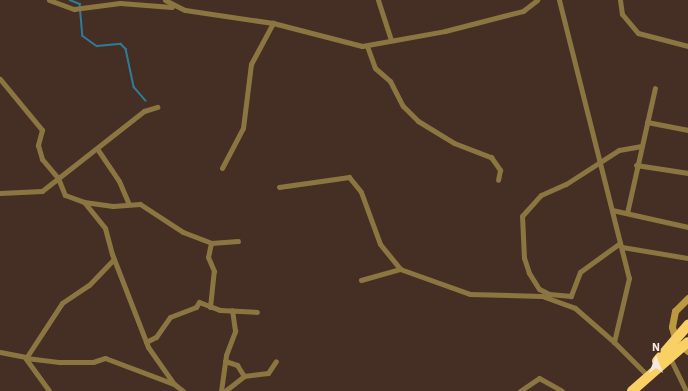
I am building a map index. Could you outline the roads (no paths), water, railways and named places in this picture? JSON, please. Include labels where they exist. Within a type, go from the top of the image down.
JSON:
[{"type":"highway","points":[[645,376],[670,358],[684,345],[688,325]]},
{"type":"highway","points":[[632,391],[645,376],[684,345]]},
{"type":"street","points":[[49,0],[74,8],[120,3],[172,6],[273,23],[367,46],[391,40],[445,31],[523,11],[537,0]]},
{"type":"street","points":[[165,0],[172,6]]},
{"type":"street","points":[[378,0],[391,40]]},
{"type":"street","points":[[559,0],[589,126],[601,163],[629,278],[614,342]]},
{"type":"street","points":[[620,0],[622,14],[638,33],[688,46]]},
{"type":"street","points":[[222,168],[243,128],[251,64],[273,23]]},
{"type":"street","points":[[367,46],[375,68],[390,81],[403,106],[418,121],[454,143],[491,157],[500,170],[498,180]]},
{"type":"street","points":[[0,79],[42,130],[38,148],[47,169],[58,178],[65,195],[84,202],[113,206],[129,204],[152,208],[183,232],[211,243],[238,241]]},
{"type":"street","points":[[627,213],[636,165],[642,146],[655,88]]},
{"type":"street","points":[[0,193],[38,192],[98,150],[144,111],[156,107]]},
{"type":"street","points":[[647,122],[688,130]]},
{"type":"street","points":[[642,146],[619,150],[601,163],[541,195],[524,212],[524,258],[539,289],[568,298],[580,272],[621,245],[688,258]]},
{"type":"street","points":[[98,150],[119,181],[129,204]]},
{"type":"street","points":[[636,165],[688,173]]},
{"type":"street","points":[[279,188],[349,177],[361,192],[380,244],[400,269],[470,294],[550,298],[586,315],[614,342],[645,376]]},
{"type":"street","points":[[84,202],[106,228],[114,259],[146,342],[174,384]]},
{"type":"street","points":[[612,210],[688,227]]},
{"type":"street","points":[[210,307],[214,271],[208,257],[211,243]]},
{"type":"street","points":[[25,357],[47,329],[62,303],[89,285],[114,259]]},
{"type":"street","points":[[361,280],[400,269]]},
{"type":"street","points":[[684,345],[672,319],[680,304],[688,298]]},
{"type":"street","points":[[146,342],[156,337],[170,317],[196,307],[199,302],[210,307],[257,312]]},
{"type":"street","points":[[221,391],[225,361],[235,331],[232,310]]},
{"type":"street","points":[[0,352],[60,362],[93,362],[105,358],[174,384],[183,391]]},
{"type":"street","points":[[25,357],[49,391]]},
{"type":"street","points":[[670,358],[686,391]]},
{"type":"street","points":[[225,361],[237,365],[244,376]]},
{"type":"street","points":[[225,391],[244,376],[268,373],[276,361]]},
{"type":"street","points":[[520,391],[538,378],[562,391]]},
{"type":"waterway","points":[[70,0],[80,4],[83,36],[97,46],[121,44],[126,49],[134,87],[146,101]]}]
